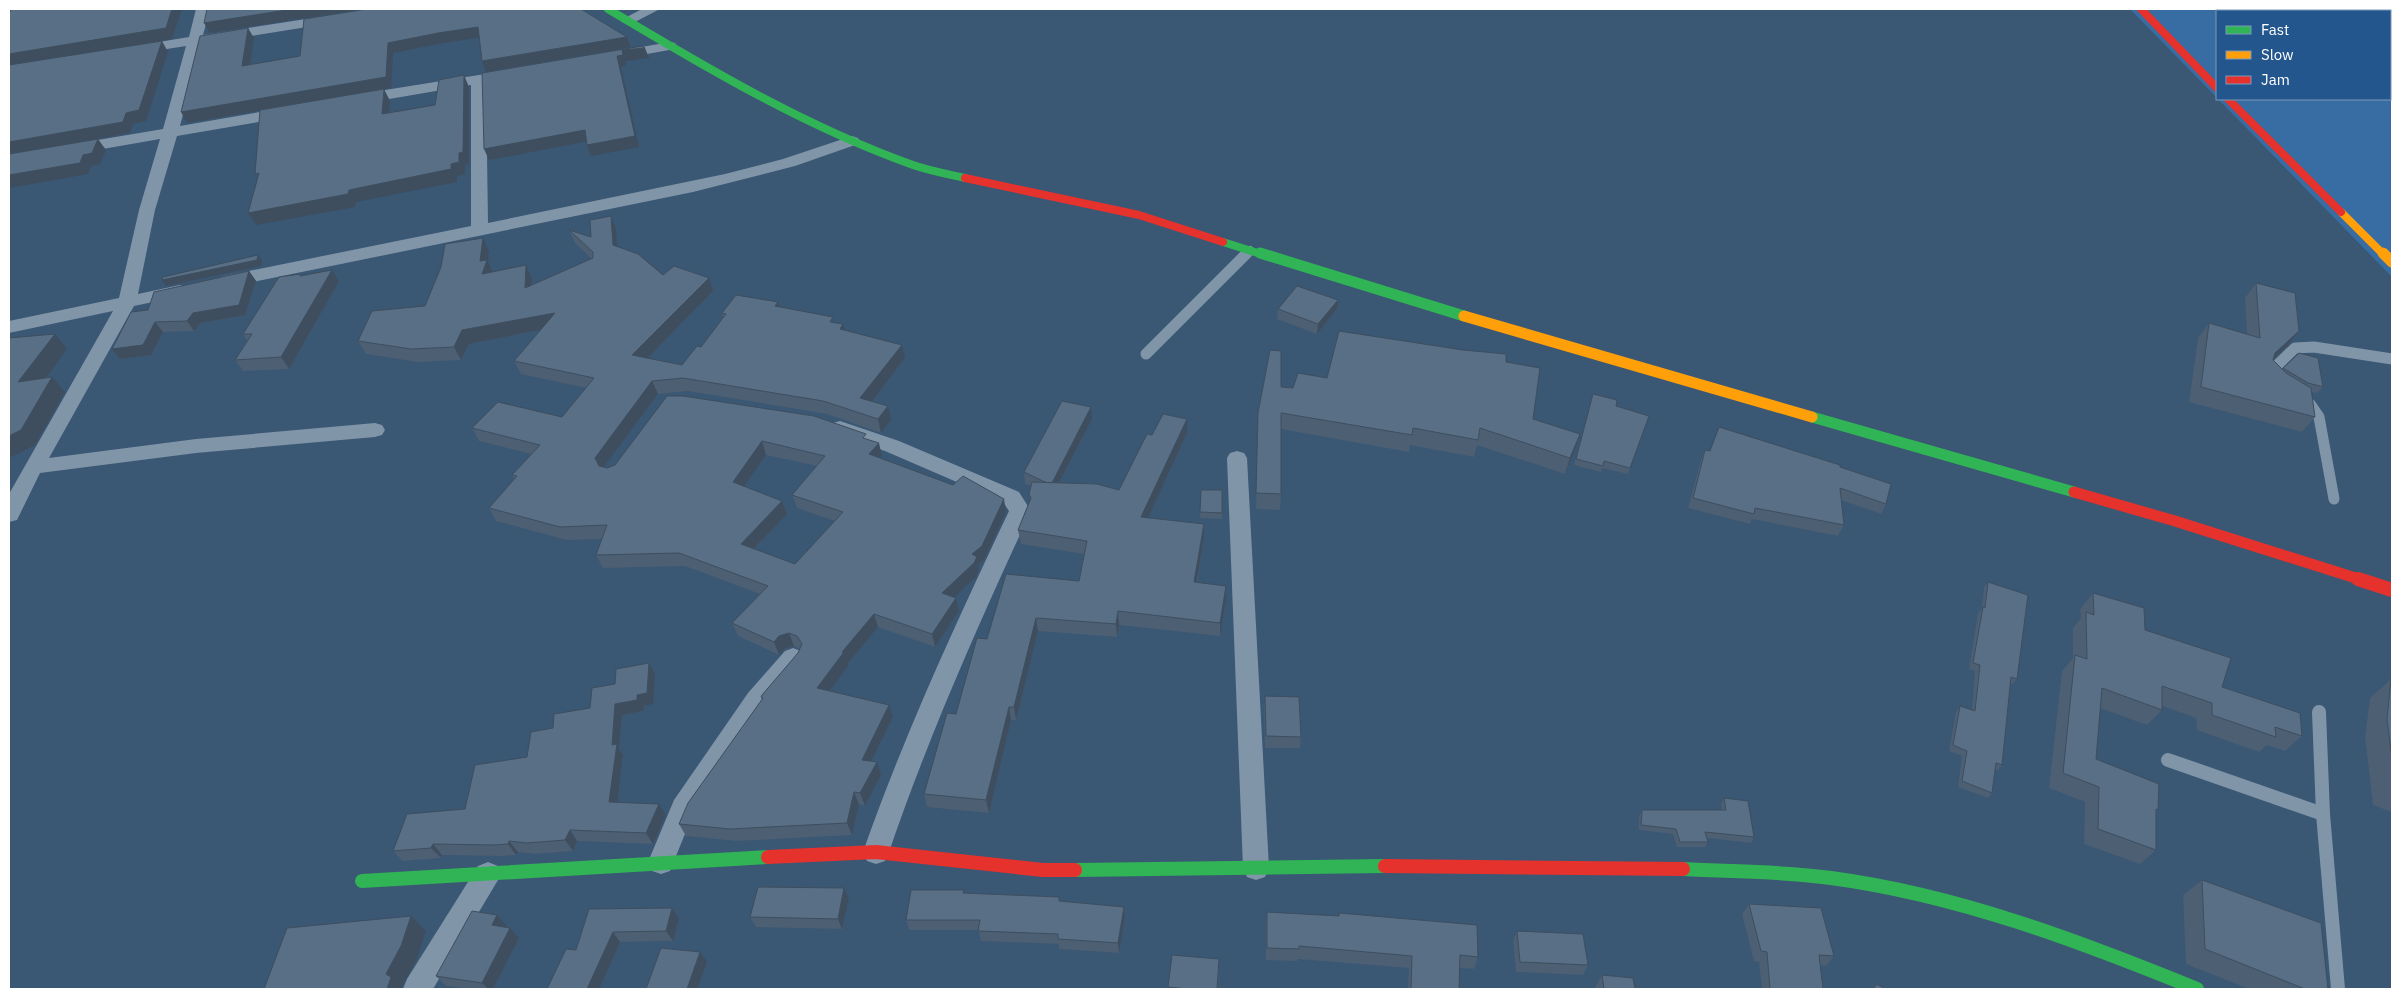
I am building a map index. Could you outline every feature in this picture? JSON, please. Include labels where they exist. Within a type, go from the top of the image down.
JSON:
[{"type":"street","points":[[11,505],[127,302],[147,210],[203,9]]},
{"type":"street","points":[[608,9],[670,46],[769,100],[852,141],[915,166],[1025,192],[1139,215],[1390,295],[2175,521],[2392,590]]},
{"type":"street","points":[[628,20],[653,9]]},
{"type":"street","points":[[2141,9],[2216,87]]},
{"type":"street","points":[[125,52],[350,16]]},
{"type":"street","points":[[608,57],[670,46]]},
{"type":"street","points":[[341,102],[524,71]]},
{"type":"street","points":[[478,79],[480,230]]},
{"type":"street","points":[[2229,100],[2392,262]]},
{"type":"street","points":[[56,152],[303,109]]},
{"type":"street","points":[[9,327],[354,253],[480,230],[722,180],[788,162],[852,141]]},
{"type":"street","points":[[820,421],[892,446],[1010,497],[1020,511],[948,663],[876,852]]},
{"type":"street","points":[[33,467],[196,446],[375,430]]},
{"type":"street","points":[[1238,458],[1256,868]]},
{"type":"street","points":[[661,862],[683,808],[757,700],[793,658]]},
{"type":"street","points":[[362,881],[488,875],[661,862],[876,852],[1043,870],[1648,867],[1830,878],[1923,894],[2021,921],[2108,952],[2196,989]]},
{"type":"street","points":[[416,989],[488,875]]},
{"type":"lane","points":[[1146,354],[1250,250]]},
{"type":"lane","points":[[2276,384],[2268,374],[2295,348],[2314,347],[2392,359]]},
{"type":"lane","points":[[2293,394],[2310,404],[2319,417],[2334,499]]},
{"type":"lane","points":[[2318,712],[2323,814],[2338,989]]},
{"type":"lane","points":[[2168,760],[2323,814]]},
{"type":"shaded area","points":[[2130,9],[2290,10],[2216,10],[2216,97]]},
{"type":"shaded area","points":[[2392,98],[2392,277],[2219,100],[2391,100]]},
{"type":"building","points":[[11,9],[172,9],[166,28],[9,54],[9,13]]},
{"type":"building","points":[[207,9],[293,9],[204,23]]},
{"type":"building","points":[[367,9],[581,9],[627,37],[482,61],[478,27],[438,33],[388,43],[386,77],[181,112],[200,36],[248,28],[242,66],[300,56],[304,19]]},
{"type":"building","points":[[162,41],[139,110],[126,113],[123,122],[9,142],[9,65]]},
{"type":"building","points":[[642,46],[645,48],[622,50],[623,55],[617,56],[635,136],[587,145],[585,130],[484,149],[482,73]]},
{"type":"building","points":[[464,75],[463,152],[459,153],[459,162],[451,164],[451,169],[349,190],[348,194],[248,213],[259,173],[255,174],[260,110],[384,89],[382,114],[435,105],[439,80]]},
{"type":"building","points":[[98,139],[92,153],[83,155],[80,163],[9,175],[9,154]]},
{"type":"building","points":[[611,216],[613,245],[638,254],[663,275],[674,266],[709,278],[632,355],[682,365],[697,346],[701,347],[726,314],[722,313],[736,295],[778,302],[775,306],[833,317],[830,322],[843,324],[840,329],[902,345],[860,398],[888,406],[878,419],[823,401],[683,378],[652,381],[595,458],[599,466],[607,468],[615,465],[667,396],[683,396],[814,416],[866,434],[863,438],[879,443],[869,454],[953,485],[963,476],[1004,499],[982,546],[972,554],[977,557],[974,563],[942,593],[956,598],[932,634],[874,614],[842,652],[844,652],[817,688],[889,705],[862,760],[877,762],[860,793],[854,792],[847,823],[730,829],[679,824],[688,803],[763,698],[761,697],[762,695],[798,653],[802,644],[797,636],[789,633],[779,636],[774,642],[732,623],[768,586],[679,553],[596,555],[607,525],[560,527],[489,508],[517,476],[512,475],[540,445],[472,428],[498,402],[562,417],[594,378],[514,361],[555,313],[462,330],[454,347],[411,349],[358,341],[372,311],[425,306],[441,267],[445,244],[483,238],[480,261],[487,260],[482,274],[526,265],[525,288],[593,258],[593,252],[569,230],[591,237],[590,220]],"holes":[[[762,441],[825,456],[792,495],[843,512],[795,564],[741,544],[782,501],[733,482]]]},
{"type":"building","points":[[258,255],[257,260],[162,280],[163,277]]},
{"type":"building","points":[[332,270],[281,357],[235,360],[252,334],[243,334],[279,277],[300,274],[300,276]]},
{"type":"building","points":[[249,271],[239,305],[193,313],[187,321],[155,322],[143,345],[112,349],[131,312],[148,310],[154,292]]},
{"type":"building","points":[[2256,283],[2295,293],[2299,331],[2275,353],[2273,360],[2286,373],[2311,388],[2315,417],[2201,387],[2209,323],[2260,338]]},
{"type":"building","points":[[1297,286],[1338,300],[1318,324],[1278,309]]},
{"type":"building","points":[[1339,331],[1463,350],[1506,354],[1506,362],[1540,368],[1533,419],[1580,434],[1570,458],[1480,428],[1478,440],[1413,428],[1412,435],[1281,413],[1281,494],[1256,493],[1258,413],[1270,350],[1281,351],[1281,387],[1293,388],[1298,373],[1327,378]]},
{"type":"building","points":[[55,334],[18,382],[52,377],[21,430],[9,436],[9,338]]},
{"type":"building","points":[[2299,353],[2318,358],[2323,387],[2308,383],[2283,368]]},
{"type":"building","points":[[1593,394],[1617,400],[1616,406],[1649,416],[1630,468],[1604,461],[1603,466],[1576,459]]},
{"type":"building","points":[[1062,401],[1091,407],[1052,483],[1047,483],[1024,472]]},
{"type":"building","points":[[1163,414],[1187,419],[1141,517],[1204,524],[1194,582],[1226,586],[1220,623],[1118,611],[1116,624],[1036,618],[1014,707],[1009,707],[986,800],[924,794],[947,713],[956,714],[977,638],[987,639],[1006,574],[1079,581],[1087,541],[1018,530],[1031,498],[1029,494],[1032,482],[1097,484],[1119,490],[1147,434],[1152,435]]},
{"type":"building","points":[[1719,427],[1840,465],[1840,467],[1891,484],[1886,504],[1840,488],[1844,525],[1755,508],[1754,514],[1693,498],[1705,450],[1710,451]]},
{"type":"building","points":[[1201,490],[1222,490],[1222,513],[1200,512]]},
{"type":"building","points":[[1988,582],[2028,595],[2017,679],[2011,677],[2002,765],[1996,763],[1992,793],[1962,781],[1967,751],[1953,745],[1960,706],[1975,711],[1980,665],[1973,663],[1983,607],[1985,608]]},
{"type":"building","points":[[2093,593],[2144,608],[2145,630],[2231,658],[2222,687],[2300,713],[2302,736],[2275,727],[2276,737],[2212,715],[2212,703],[2162,686],[2162,710],[2102,688],[2096,759],[2159,784],[2158,810],[2156,809],[2156,850],[2098,829],[2099,787],[2063,773],[2075,655],[2087,659],[2086,612],[2094,615]]},
{"type":"building","points":[[649,663],[647,693],[637,695],[637,700],[615,704],[612,745],[617,744],[609,802],[659,804],[646,833],[570,830],[565,840],[527,843],[509,841],[508,844],[495,845],[433,844],[431,848],[393,851],[407,814],[465,809],[475,765],[527,757],[531,732],[553,728],[554,714],[590,708],[592,688],[615,684],[616,669]]},
{"type":"building","points":[[2392,679],[2392,759],[2387,719]]},
{"type":"building","points":[[1265,696],[1299,697],[1301,737],[1266,736]]},
{"type":"building","points":[[1724,798],[1748,801],[1754,837],[1705,832],[1708,842],[1680,842],[1676,829],[1641,825],[1642,810],[1726,810]]},
{"type":"building","points":[[2202,880],[2321,923],[2328,989],[2305,989],[2205,949]]},
{"type":"building","points":[[758,887],[844,888],[838,919],[750,917]]},
{"type":"building","points":[[911,890],[964,890],[963,893],[1059,897],[1059,901],[1124,907],[1118,943],[1058,939],[1058,934],[978,931],[980,920],[906,920]]},
{"type":"building","points":[[1749,904],[1821,908],[1834,956],[1819,955],[1823,989],[1770,989],[1767,952],[1761,951]]},
{"type":"building","points":[[672,908],[666,931],[613,932],[587,989],[547,989],[566,949],[576,950],[589,909]]},
{"type":"building","points":[[472,911],[497,915],[492,925],[510,928],[482,983],[436,976]]},
{"type":"building","points":[[1267,912],[1339,916],[1339,913],[1477,925],[1478,957],[1460,955],[1459,989],[1411,989],[1412,956],[1299,946],[1299,949],[1267,948]]},
{"type":"building","points":[[411,916],[401,946],[386,974],[391,977],[387,989],[264,989],[287,928]]},
{"type":"building","points":[[1517,931],[1583,934],[1588,965],[1520,962]]},
{"type":"building","points":[[661,948],[700,952],[687,989],[646,989]]},
{"type":"building","points":[[1172,955],[1219,959],[1217,989],[1168,987]]},
{"type":"building","points":[[1602,975],[1633,978],[1635,989],[1604,989]]},
{"type":"building","points":[[1876,984],[1886,989],[1874,989]]},
{"type":"traffic: fast","points":[[608,9],[670,46],[769,100],[852,141],[915,166],[965,178]]},
{"type":"traffic: fast","points":[[1223,242],[1464,316]]},
{"type":"traffic: fast","points":[[1812,417],[2074,492]]},
{"type":"traffic: fast","points":[[362,881],[768,857]]},
{"type":"traffic: fast","points":[[1075,870],[1385,866]]},
{"type":"traffic: fast","points":[[1683,869],[1813,876],[1879,886],[1926,896],[2018,921],[2108,953],[2197,989]]},
{"type":"traffic: slow","points":[[2341,212],[2392,262]]},
{"type":"traffic: slow","points":[[1464,316],[1812,417]]},
{"type":"traffic: jam","points":[[2141,9],[2216,87]]},
{"type":"traffic: jam","points":[[2229,100],[2341,212]]},
{"type":"traffic: jam","points":[[965,178],[1139,215],[1223,242]]},
{"type":"traffic: jam","points":[[2074,492],[2175,521],[2392,590]]},
{"type":"traffic: jam","points":[[768,857],[876,852],[1043,870],[1075,870]]},
{"type":"traffic: jam","points":[[1385,866],[1648,867],[1683,869]]}]
